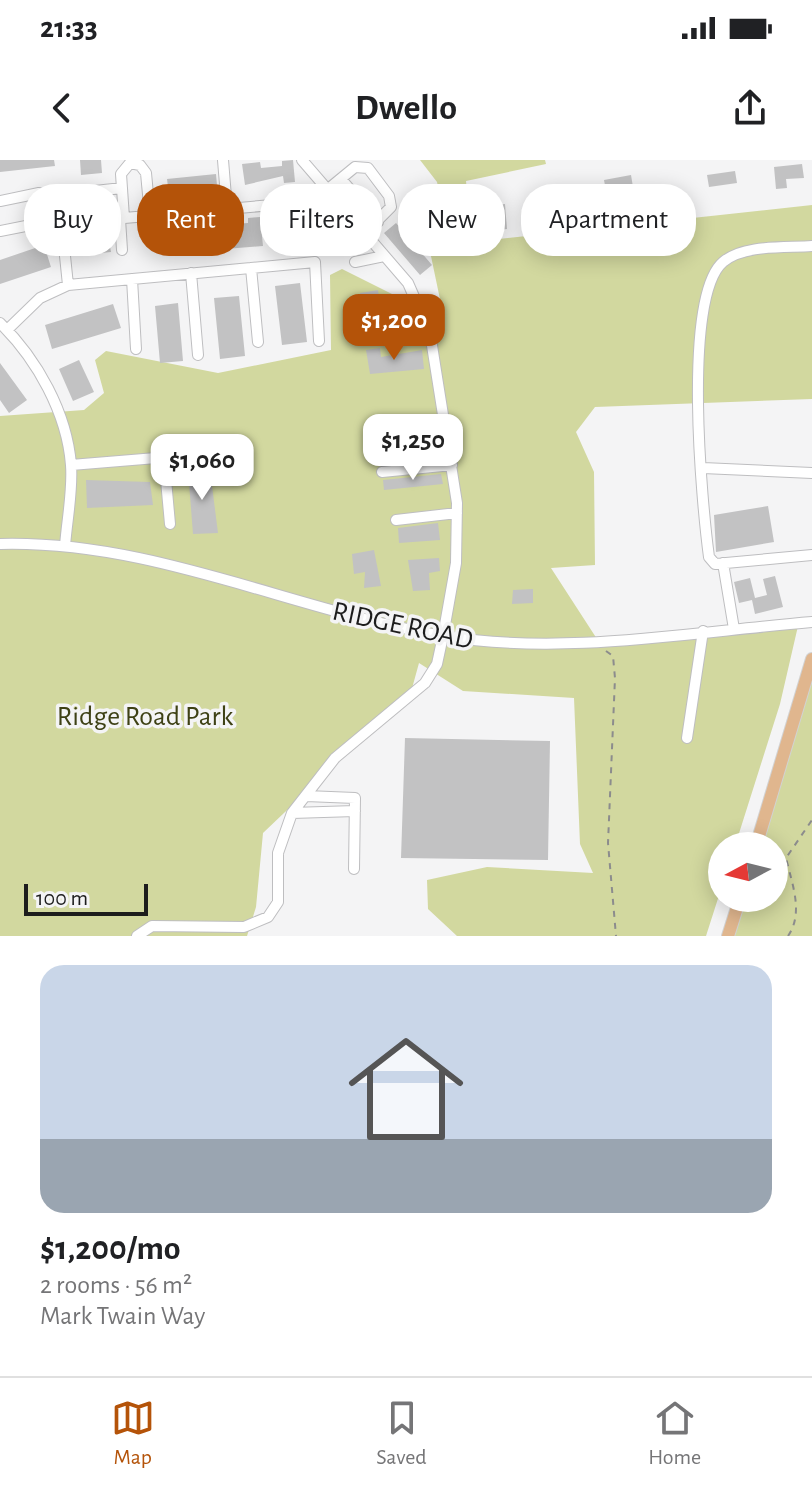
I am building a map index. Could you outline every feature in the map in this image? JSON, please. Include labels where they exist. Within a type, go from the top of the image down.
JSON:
[{"type":"main road","points":[[760,832],[812,659]]},
{"type":"main road","points":[[728,936],[736,912]]},
{"type":"street","points":[[223,160],[225,184]]},
{"type":"street","points":[[302,160],[321,184]]},
{"type":"street","points":[[121,198],[121,165],[141,162],[147,184]]},
{"type":"street","points":[[334,184],[360,165],[368,168],[379,184]]},
{"type":"street","points":[[341,179],[345,184]]},
{"type":"street","points":[[382,188],[391,201],[388,213],[382,218]]},
{"type":"street","points":[[0,201],[24,196]]},
{"type":"street","points":[[0,231],[24,226]]},
{"type":"street","points":[[121,240],[122,250]]},
{"type":"street","points":[[812,246],[761,250],[732,256],[720,264],[714,276],[697,362],[709,557],[715,564],[812,555]]},
{"type":"street","points":[[65,256],[68,285]]},
{"type":"street","points":[[137,936],[152,926],[244,927],[268,917],[278,902],[278,853],[292,813],[335,758],[425,683],[437,664],[456,563],[457,513],[430,333],[408,283],[384,256],[355,262]]},
{"type":"street","points":[[65,546],[71,465],[52,398],[32,361],[4,326],[40,298],[68,285],[315,262],[319,341]]},
{"type":"street","points":[[251,268],[258,342]]},
{"type":"street","points":[[191,273],[198,355]]},
{"type":"street","points":[[132,279],[136,349]]},
{"type":"street","points":[[71,465],[241,451]]},
{"type":"street","points":[[164,458],[170,524]]},
{"type":"street","points":[[382,472],[452,465]]},
{"type":"street","points":[[703,468],[812,473]]},
{"type":"street","points":[[396,520],[457,513]]},
{"type":"street","name":"RIDGE ROAD","points":[[0,544],[65,546],[161,561],[443,636],[535,645],[812,622]]},
{"type":"street","points":[[723,563],[734,629]]},
{"type":"street","points":[[687,738],[703,631]]},
{"type":"street","points":[[306,796],[355,798],[354,869]]},
{"type":"street","points":[[292,813],[355,811]]},
{"type":"path","points":[[597,651],[608,651],[613,656],[615,678],[608,829],[616,936]]},
{"type":"path","points":[[788,936],[797,924],[795,894],[786,858],[812,820]]},
{"type":"green space","points":[[420,160],[545,160],[546,164],[466,181],[466,184],[437,182]]},
{"type":"green space","name":"Ridge Road Park","points":[[812,205],[812,399],[595,407],[576,432],[594,472],[595,565],[551,568],[597,639],[798,626],[780,704],[739,832],[708,832],[708,912],[714,912],[706,936],[457,936],[428,909],[427,880],[487,867],[593,873],[580,844],[574,698],[463,691],[419,663],[411,692],[263,833],[256,907],[247,936],[0,936],[0,416],[84,410],[104,393],[95,360],[106,351],[218,373],[331,350],[330,275],[342,269],[426,311],[441,304],[431,256],[505,256],[505,238],[521,237],[521,256],[696,256],[696,218]]},
{"type":"green space","points":[[812,659],[812,936],[728,936],[736,912],[788,912],[788,832],[760,832]]},
{"type":"building","points":[[0,160],[54,160],[55,166],[0,172]]},
{"type":"building","points":[[80,160],[101,160],[102,173],[81,175]]},
{"type":"building","points":[[293,160],[295,182],[284,183],[283,176],[245,185],[242,164],[260,162],[261,168],[282,166],[282,161]]},
{"type":"building","points":[[802,164],[804,178],[786,179],[787,188],[776,189],[774,167]]},
{"type":"building","points":[[735,171],[737,183],[709,187],[707,175]]},
{"type":"building","points":[[216,174],[217,184],[168,184],[167,179]]},
{"type":"building","points":[[631,175],[632,184],[605,184],[604,180]]},
{"type":"building","points":[[260,217],[260,246],[244,248],[244,223],[248,223],[248,218]]},
{"type":"building","points":[[396,223],[398,249],[384,233]]},
{"type":"building","points":[[24,252],[24,256],[48,256],[51,267],[0,284],[0,260]]},
{"type":"building","points":[[404,256],[424,256],[432,265],[420,275]]},
{"type":"building","points":[[300,283],[307,342],[282,345],[275,286]]},
{"type":"building","points":[[378,290],[383,327],[365,330],[360,293]]},
{"type":"building","points":[[239,296],[245,356],[220,359],[214,298]]},
{"type":"building","points":[[178,303],[183,361],[160,363],[155,306]]},
{"type":"building","points":[[113,304],[121,328],[52,349],[45,325]]},
{"type":"building","points":[[380,348],[381,357],[422,350],[424,369],[370,374],[366,350]]},
{"type":"building","points":[[79,360],[94,392],[73,401],[59,369]]},
{"type":"building","points":[[0,363],[27,400],[9,413],[0,400]]},
{"type":"building","points":[[434,425],[434,442],[380,449],[377,430]]},
{"type":"building","points":[[188,470],[210,470],[218,533],[193,534]]},
{"type":"building","points":[[441,474],[443,484],[384,490],[383,480]]},
{"type":"building","points":[[86,480],[150,482],[153,505],[87,508]]},
{"type":"building","points":[[768,506],[774,542],[716,552],[714,515]]},
{"type":"building","points":[[438,523],[440,540],[399,543],[398,528]]},
{"type":"building","points":[[374,550],[381,586],[364,588],[365,572],[354,574],[352,554]]},
{"type":"building","points":[[439,558],[440,571],[429,573],[430,590],[413,591],[408,560]]},
{"type":"building","points":[[775,576],[783,607],[755,614],[752,600],[739,603],[734,582],[750,578],[755,598],[767,595],[763,579]]},
{"type":"building","points":[[533,589],[533,603],[512,604],[513,590]]},
{"type":"building","points":[[405,738],[550,741],[548,860],[401,858]]}]
